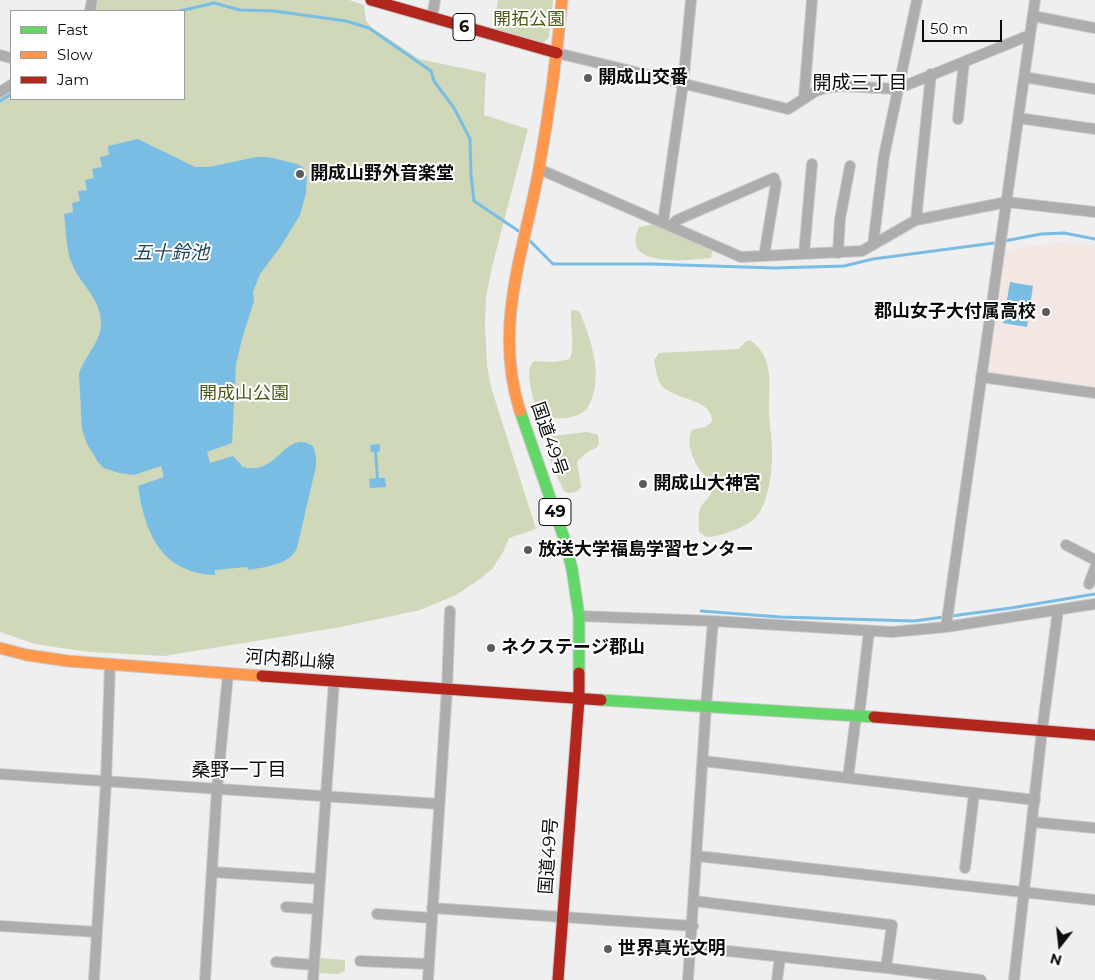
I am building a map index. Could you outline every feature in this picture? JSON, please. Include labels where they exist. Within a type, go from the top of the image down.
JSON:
[{"type":"main road","name":"6","points":[[371,0],[557,53]]},
{"type":"main road","name":"国道49号","points":[[558,980],[579,699],[580,616],[565,541],[514,390],[508,348],[512,294],[539,168],[557,53],[562,0]]},
{"type":"main road","name":"河内郡山線","points":[[0,648],[20,654],[54,660],[110,665],[579,699],[857,716],[1095,735]]},
{"type":"street","points":[[432,18],[434,0]]},
{"type":"street","points":[[667,224],[691,0]]},
{"type":"street","points":[[804,98],[812,0]]},
{"type":"street","points":[[873,245],[884,156],[917,0]]},
{"type":"street","points":[[946,627],[1035,0]]},
{"type":"street","points":[[1033,16],[1095,28]]},
{"type":"street","points":[[557,53],[788,109],[816,91],[842,86],[897,89],[1030,35]]},
{"type":"street","points":[[958,118],[964,62]]},
{"type":"street","points":[[916,220],[931,74]]},
{"type":"street","points":[[1024,77],[1095,89]]},
{"type":"street","points":[[1018,118],[1095,129]]},
{"type":"street","points":[[804,254],[812,164]]},
{"type":"street","points":[[838,253],[840,219],[850,166]]},
{"type":"street","points":[[539,168],[741,257],[862,252],[916,220],[1007,202],[1095,212]]},
{"type":"street","points":[[667,224],[774,178],[776,184],[764,256]]},
{"type":"street","points":[[981,377],[1095,393]]},
{"type":"street","points":[[1066,545],[1095,560]]},
{"type":"street","points":[[1088,584],[1095,568]]},
{"type":"street","points":[[580,616],[713,621],[892,632],[946,627],[1095,604]]},
{"type":"street","points":[[1014,980],[1042,731],[1058,610]]},
{"type":"street","points":[[428,980],[447,689],[450,611]]},
{"type":"street","points":[[688,980],[713,621]]},
{"type":"street","points":[[848,778],[869,631]]},
{"type":"street","points":[[94,980],[106,782],[110,665]]},
{"type":"street","points":[[205,980],[217,789],[228,674]]},
{"type":"street","points":[[313,980],[334,681]]},
{"type":"street","points":[[703,761],[1035,800]]},
{"type":"street","points":[[0,774],[439,804]]},
{"type":"street","points":[[965,868],[974,794]]},
{"type":"street","points":[[1033,822],[1095,828]]},
{"type":"street","points":[[697,856],[1095,900]]},
{"type":"street","points":[[212,872],[320,879]]},
{"type":"street","points":[[694,901],[892,925],[886,968]]},
{"type":"street","points":[[286,908],[318,909]]},
{"type":"street","points":[[377,914],[432,913],[693,926]]},
{"type":"street","points":[[0,926],[97,932]]},
{"type":"street","points":[[691,947],[981,980]]},
{"type":"street","points":[[777,980],[780,957]]},
{"type":"street","points":[[360,960],[430,964]]},
{"type":"street","points":[[276,962],[314,965]]},
{"type":"shaded area","name":"郡山女子大付属高校","points":[[1063,242],[1095,246],[1095,387],[989,374],[1006,250]]},
{"type":"green space","name":"開成山公園","points":[[97,0],[349,0],[364,5],[366,21],[371,27],[419,59],[486,73],[484,115],[528,129],[492,267],[486,298],[485,322],[487,366],[491,387],[536,529],[509,538],[492,569],[456,595],[420,610],[341,627],[164,656],[89,652],[61,648],[35,644],[0,632],[0,94],[10,89],[10,100],[185,100],[185,10],[96,10]]},
{"type":"green space","name":"開拓公園","points":[[498,0],[553,0],[549,37],[542,44],[493,32]]},
{"type":"green space","points":[[654,224],[712,251],[711,258],[673,260],[647,256],[639,250],[635,240],[639,227]]},
{"type":"green space","points":[[571,311],[579,311],[581,315],[595,361],[596,373],[593,396],[588,407],[579,414],[573,417],[553,418],[542,413],[535,403],[530,386],[530,368],[534,361],[555,362],[570,359],[572,347]]},
{"type":"green space","points":[[750,340],[764,356],[769,374],[772,459],[769,487],[760,512],[753,520],[732,531],[706,537],[699,532],[699,515],[700,508],[711,494],[712,485],[695,461],[690,445],[690,435],[692,430],[705,427],[712,422],[711,414],[707,408],[700,404],[676,395],[662,386],[657,377],[654,360],[659,353],[739,349],[745,342]]},
{"type":"green space","points":[[587,432],[598,435],[599,444],[577,462],[581,487],[576,492],[568,493],[564,491],[549,455],[549,442],[552,436]]},
{"type":"green space","points":[[321,958],[345,960],[345,971],[338,974],[319,973]]},
{"type":"water","name":"五十鈴池","points":[[138,139],[195,167],[209,167],[256,157],[268,157],[303,167],[307,177],[306,193],[300,215],[281,246],[260,274],[253,292],[254,301],[236,365],[232,443],[207,452],[210,463],[233,456],[243,467],[255,468],[273,460],[295,443],[303,442],[313,446],[316,466],[297,548],[294,554],[283,562],[249,570],[247,567],[215,570],[215,575],[196,573],[181,567],[159,547],[151,534],[141,503],[138,486],[164,477],[161,466],[134,475],[119,473],[104,468],[87,444],[82,429],[79,374],[98,338],[101,325],[95,300],[76,272],[70,259],[64,214],[73,212],[72,203],[80,201],[78,191],[87,190],[85,180],[94,178],[92,169],[102,167],[100,157],[109,155],[108,146]]},
{"type":"water","points":[[1010,282],[1033,286],[1027,327],[1003,323]]},
{"type":"water","points":[[380,444],[380,451],[377,452],[379,478],[385,478],[386,487],[370,488],[369,479],[376,478],[374,452],[371,452],[370,445]]},
{"type":"waterway","points":[[184,10],[214,3],[240,10],[274,11],[346,21],[369,28],[431,71],[434,81],[454,108],[470,139],[474,201],[520,232]]},
{"type":"waterway","points":[[0,101],[10,95]]},
{"type":"waterway","points":[[530,241],[553,264],[651,264],[774,268],[844,266],[873,259],[994,243],[1041,234],[1064,233],[1095,239]]},
{"type":"waterway","points":[[701,611],[780,617],[914,621],[1095,594]]},
{"type":"traffic: fast","points":[[520,411],[565,541],[572,569],[579,616],[579,673]]},
{"type":"traffic: fast","points":[[601,700],[874,717]]},
{"type":"traffic: slow","points":[[520,411],[512,380],[509,349],[510,319],[519,259],[533,199],[546,127],[562,0]]},
{"type":"traffic: slow","points":[[0,648],[27,655],[68,661],[262,676]]},
{"type":"traffic: jam","points":[[371,0],[557,53]]},
{"type":"traffic: jam","points":[[558,980],[579,699],[579,673]]},
{"type":"traffic: jam","points":[[262,676],[601,700]]},
{"type":"traffic: jam","points":[[874,717],[1095,735]]},
{"type":"place","name":"開成山交番","points":[[588,78]]},
{"type":"place","name":"開成山野外音楽堂","points":[[300,174]]},
{"type":"place","name":"郡山女子大付属高校","points":[[1046,312]]},
{"type":"place","name":"開成山大神宮","points":[[643,484]]},
{"type":"place","name":"放送大学福島学習センター","points":[[528,550]]},
{"type":"place","name":"ネクステージ郡山","points":[[491,648]]},
{"type":"place","name":"世界真光文明","points":[[608,949]]},
{"type":"district","name":"開成三丁目","points":[[860,83]]},
{"type":"district","name":"桑野一丁目","points":[[239,770]]}]
